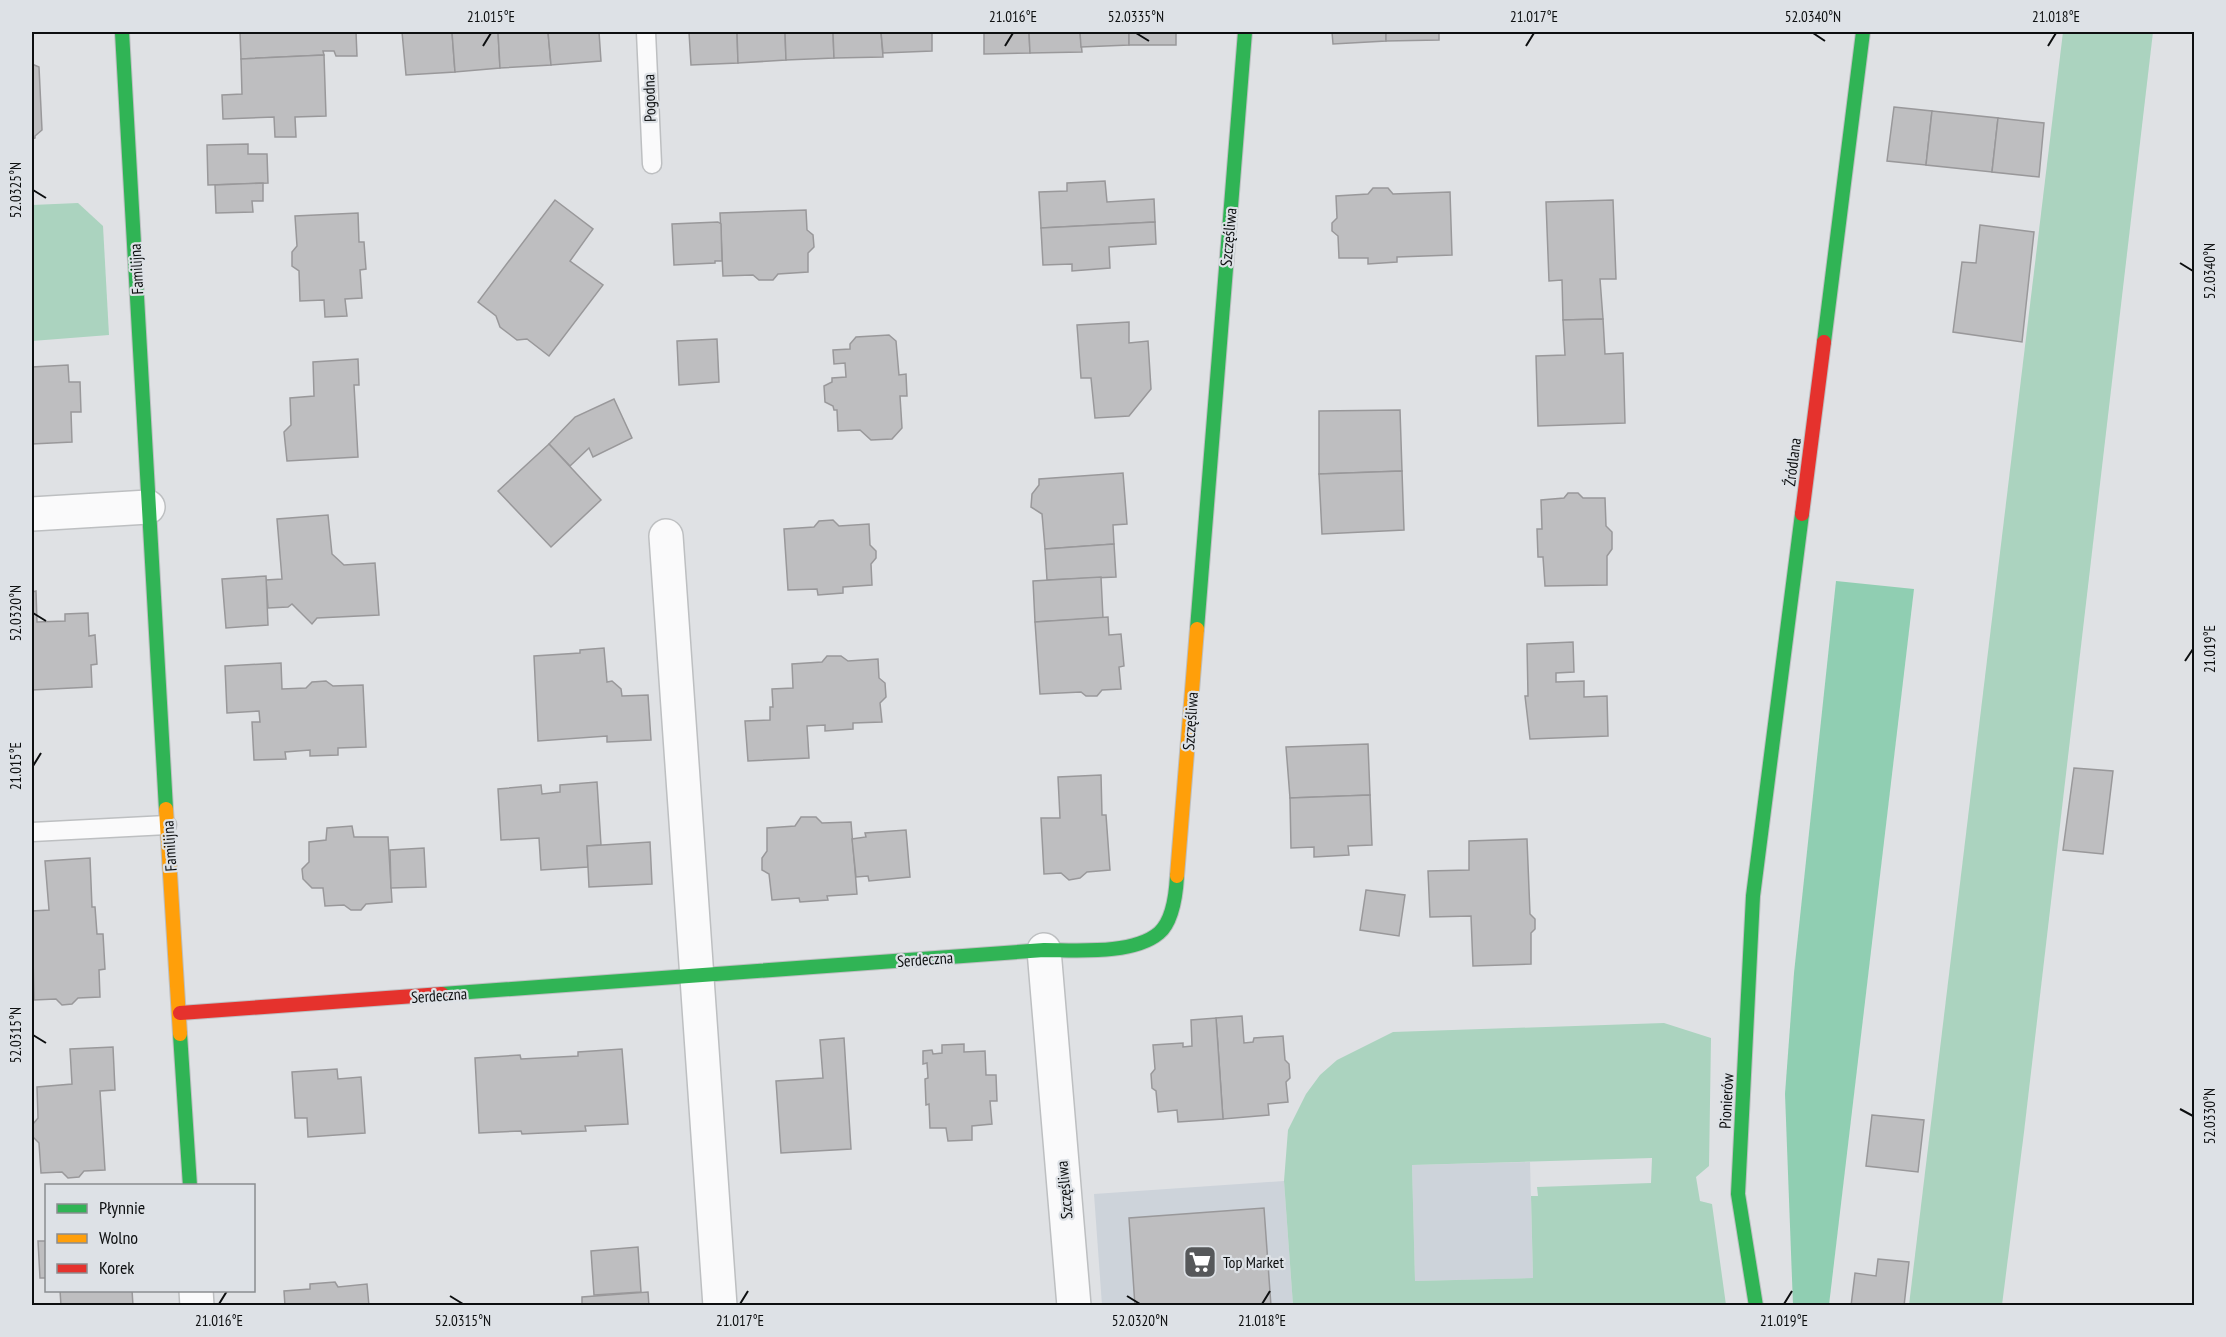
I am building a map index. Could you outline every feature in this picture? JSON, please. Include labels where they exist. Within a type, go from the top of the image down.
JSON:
[{"type":"street","name":"Familijna","points":[[122,32],[148,507],[190,1184]]},
{"type":"street","name":"Szczęśliwa","points":[[1074,1305],[1044,950],[1129,947],[1149,941],[1161,932],[1170,915],[1176,895],[1245,32]]},
{"type":"street","name":"Źródlana","points":[[1753,896],[1863,32]]},
{"type":"street","points":[[32,514],[148,507]]},
{"type":"street","points":[[666,536],[720,1305]]},
{"type":"street","name":"Pionierów","points":[[1753,896],[1738,1194],[1756,1305]]},
{"type":"street","name":"Serdeczna","points":[[180,1013],[1044,950]]},
{"type":"lane","name":"Pogodna","points":[[646,32],[652,164]]},
{"type":"lane","points":[[32,832],[167,825]]},
{"type":"shaded area","points":[[1530,1162],[1533,1278],[1415,1281],[1412,1165]]},
{"type":"shaded area","points":[[1284,1181],[1293,1305],[1102,1305],[1094,1194]]},
{"type":"green space","points":[[2063,32],[2153,32],[2024,1132],[2002,1305],[1909,1305]]},
{"type":"green space","points":[[78,203],[103,226],[109,335],[32,341],[32,205]]},
{"type":"green space","points":[[1836,581],[1914,589],[1829,1305],[1793,1305],[1785,1094],[1794,973]]},
{"type":"green space","points":[[1664,1023],[1711,1038],[1709,1166],[1696,1177],[1700,1201],[1712,1204],[1726,1305],[1293,1305],[1284,1181],[1288,1130],[1306,1094],[1320,1075],[1337,1060],[1393,1032]],"holes":[[[1652,1158],[1651,1183],[1537,1187],[1538,1196],[1531,1196],[1533,1278],[1415,1281],[1412,1165]]]},
{"type":"building","points":[[240,32],[356,32],[357,56],[336,56],[334,51],[323,51],[324,55],[241,59]]},
{"type":"building","points":[[402,32],[452,32],[455,72],[406,75]]},
{"type":"building","points":[[452,32],[498,32],[500,68],[455,72]]},
{"type":"building","points":[[498,32],[548,32],[551,65],[500,68]]},
{"type":"building","points":[[548,32],[599,32],[601,61],[551,65]]},
{"type":"building","points":[[689,32],[737,32],[738,63],[691,65]]},
{"type":"building","points":[[737,32],[785,32],[786,60],[738,63]]},
{"type":"building","points":[[785,32],[833,32],[834,58],[786,60]]},
{"type":"building","points":[[833,32],[881,32],[883,57],[834,58]]},
{"type":"building","points":[[881,32],[932,32],[932,51],[883,53]]},
{"type":"building","points":[[984,32],[1029,32],[1030,53],[984,54]]},
{"type":"building","points":[[1029,32],[1080,32],[1082,52],[1030,53]]},
{"type":"building","points":[[1080,32],[1129,32],[1129,45],[1081,47]]},
{"type":"building","points":[[1129,32],[1176,32],[1176,45],[1129,45]]},
{"type":"building","points":[[1332,32],[1386,32],[1386,41],[1333,44]]},
{"type":"building","points":[[1386,32],[1439,32],[1439,40],[1386,41]]},
{"type":"building","points":[[324,55],[326,116],[295,117],[296,137],[275,137],[274,117],[223,119],[222,95],[242,94],[241,59]]},
{"type":"building","points":[[32,64],[39,67],[42,130],[32,139]]},
{"type":"building","points":[[1894,107],[1932,111],[1926,165],[1887,161]]},
{"type":"building","points":[[1932,111],[1998,118],[1992,172],[1926,165]]},
{"type":"building","points":[[1998,118],[2044,123],[2039,177],[1992,172]]},
{"type":"building","points":[[248,144],[248,154],[267,154],[268,183],[208,185],[207,145]]},
{"type":"building","points":[[1105,181],[1107,202],[1154,199],[1155,222],[1041,228],[1039,192],[1067,191],[1067,183]]},
{"type":"building","points":[[263,183],[263,201],[252,201],[253,212],[216,213],[215,185]]},
{"type":"building","points":[[1373,188],[1388,188],[1393,194],[1450,192],[1452,255],[1397,257],[1397,262],[1368,264],[1368,258],[1339,258],[1338,236],[1332,231],[1332,223],[1337,218],[1336,196],[1368,194]]},
{"type":"building","points":[[555,200],[593,229],[570,261],[603,285],[549,356],[527,339],[517,340],[500,327],[496,316],[478,302]]},
{"type":"building","points":[[1613,200],[1616,279],[1600,279],[1603,319],[1563,320],[1562,280],[1549,281],[1546,202]]},
{"type":"building","points":[[806,210],[807,230],[813,235],[814,247],[808,253],[808,272],[778,274],[773,280],[759,280],[753,275],[723,276],[720,213]]},
{"type":"building","points":[[358,213],[359,242],[364,242],[366,269],[360,270],[362,298],[345,299],[347,316],[325,317],[324,300],[300,301],[299,271],[292,266],[292,252],[297,246],[295,216]]},
{"type":"building","points":[[718,222],[721,224],[722,261],[674,265],[672,224]]},
{"type":"building","points":[[1155,222],[1156,244],[1109,247],[1110,268],[1072,271],[1072,264],[1043,265],[1041,228]]},
{"type":"building","points":[[1980,225],[2034,232],[2022,342],[1953,332],[1962,262],[1976,263]]},
{"type":"building","points":[[1603,319],[1605,354],[1623,353],[1625,423],[1538,426],[1536,356],[1565,355],[1563,320]]},
{"type":"building","points":[[1129,322],[1129,343],[1148,341],[1151,389],[1129,416],[1095,418],[1091,378],[1081,378],[1077,325]]},
{"type":"building","points":[[889,335],[896,341],[899,375],[906,374],[907,396],[900,396],[902,428],[892,439],[871,440],[860,430],[838,431],[837,410],[825,402],[824,386],[832,382],[832,378],[846,377],[845,363],[834,364],[833,350],[850,349],[850,344],[856,337]]},
{"type":"building","points":[[717,339],[719,382],[679,385],[677,341]]},
{"type":"building","points":[[358,359],[359,385],[354,385],[358,457],[287,461],[284,432],[291,425],[290,398],[314,396],[313,362]]},
{"type":"building","points":[[68,365],[69,382],[80,382],[81,412],[71,412],[72,442],[32,444],[32,367]]},
{"type":"building","points":[[614,399],[632,438],[593,457],[589,448],[570,466],[549,444],[575,417]]},
{"type":"building","points":[[1400,410],[1402,471],[1319,474],[1319,411]]},
{"type":"building","points":[[549,444],[601,500],[551,547],[498,491]]},
{"type":"building","points":[[1402,471],[1404,530],[1322,534],[1319,474]]},
{"type":"building","points":[[1123,473],[1127,524],[1113,525],[1114,544],[1045,549],[1042,514],[1031,507],[1032,494],[1039,485],[1039,479]]},
{"type":"building","points":[[1568,493],[1578,493],[1583,498],[1605,498],[1606,526],[1612,532],[1612,549],[1607,556],[1607,585],[1545,586],[1543,557],[1538,557],[1537,529],[1542,529],[1541,500],[1564,498]]},
{"type":"building","points":[[328,515],[332,554],[344,565],[375,563],[379,615],[317,618],[312,624],[292,604],[288,607],[268,608],[266,580],[282,579],[277,519]]},
{"type":"building","points":[[833,520],[839,526],[869,524],[870,545],[876,551],[876,558],[871,564],[872,585],[843,587],[843,593],[818,595],[817,589],[788,590],[784,529],[814,527],[819,521]]},
{"type":"building","points":[[1114,544],[1116,577],[1047,580],[1045,549]]},
{"type":"building","points":[[266,576],[268,625],[226,628],[222,579]]},
{"type":"building","points":[[1101,577],[1103,618],[1035,622],[1033,581]]},
{"type":"building","points":[[36,591],[37,622],[65,621],[65,614],[88,613],[89,636],[95,635],[97,664],[91,665],[92,687],[32,690],[32,592]]},
{"type":"building","points":[[1108,617],[1109,635],[1121,634],[1124,666],[1119,667],[1121,689],[1102,690],[1097,696],[1086,696],[1081,692],[1040,694],[1035,622]]},
{"type":"building","points":[[1573,642],[1574,672],[1556,673],[1556,682],[1584,681],[1584,697],[1607,696],[1608,736],[1530,739],[1525,696],[1528,696],[1527,644]]},
{"type":"building","points":[[604,648],[607,682],[612,681],[621,689],[622,696],[648,695],[651,740],[607,742],[607,736],[538,741],[534,656],[580,653],[580,650]]},
{"type":"building","points":[[827,656],[841,656],[848,661],[878,659],[879,678],[885,683],[886,697],[880,703],[882,722],[853,723],[853,729],[825,731],[825,725],[807,726],[809,758],[748,761],[745,721],[770,720],[770,707],[773,707],[772,689],[793,688],[792,664],[822,662]]},
{"type":"building","points":[[281,663],[282,689],[306,688],[312,682],[326,681],[333,686],[363,685],[366,747],[338,748],[338,755],[310,756],[310,750],[285,752],[286,759],[254,760],[252,722],[260,722],[259,711],[227,713],[225,666]]},
{"type":"building","points":[[1368,744],[1370,795],[1290,798],[1286,747]]},
{"type":"building","points":[[2074,768],[2113,771],[2103,854],[2063,850]]},
{"type":"building","points":[[1101,775],[1102,815],[1106,815],[1110,870],[1087,872],[1080,878],[1069,880],[1061,873],[1044,874],[1041,818],[1060,818],[1058,777]]},
{"type":"building","points":[[597,782],[601,845],[587,846],[588,867],[541,870],[539,838],[501,840],[498,789],[541,785],[542,794],[560,792],[560,785]]},
{"type":"building","points":[[1370,795],[1372,845],[1348,846],[1349,855],[1314,857],[1314,847],[1291,848],[1290,798]]},
{"type":"building","points":[[801,817],[816,817],[822,823],[851,822],[857,894],[827,896],[828,900],[800,902],[799,898],[772,900],[769,874],[762,870],[762,858],[767,851],[767,828],[795,826]]},
{"type":"building","points":[[352,826],[354,837],[388,837],[392,902],[366,904],[361,910],[351,910],[344,905],[325,906],[323,888],[312,888],[303,879],[302,869],[309,862],[309,842],[326,840],[327,828]]},
{"type":"building","points":[[906,830],[910,877],[869,881],[868,876],[856,877],[852,839],[866,837],[865,833]]},
{"type":"building","points":[[1527,839],[1530,914],[1535,919],[1535,929],[1531,933],[1531,964],[1473,966],[1471,916],[1430,917],[1428,871],[1469,870],[1469,841]]},
{"type":"building","points":[[650,842],[652,884],[589,887],[587,846]]},
{"type":"building","points":[[424,848],[426,887],[391,888],[390,850]]},
{"type":"building","points":[[90,858],[92,907],[95,907],[97,934],[103,934],[105,969],[99,970],[100,997],[78,998],[72,1004],[62,1005],[56,999],[34,1000],[32,911],[49,910],[45,861]]},
{"type":"building","points":[[1366,890],[1405,895],[1399,936],[1360,930]]},
{"type":"building","points":[[1242,1016],[1244,1043],[1253,1042],[1254,1038],[1283,1036],[1285,1060],[1289,1064],[1290,1078],[1286,1082],[1288,1102],[1268,1104],[1269,1115],[1223,1119],[1216,1018]]},
{"type":"building","points":[[1216,1018],[1223,1119],[1178,1122],[1177,1110],[1158,1112],[1156,1091],[1152,1088],[1151,1074],[1155,1069],[1153,1045],[1183,1043],[1183,1047],[1192,1046],[1191,1020]]},
{"type":"building","points":[[844,1038],[851,1149],[781,1153],[776,1081],[823,1078],[820,1040]]},
{"type":"building","points":[[964,1044],[964,1052],[985,1051],[986,1075],[996,1075],[997,1101],[990,1101],[992,1124],[972,1126],[972,1140],[948,1141],[946,1128],[930,1128],[929,1104],[926,1105],[927,1063],[923,1064],[923,1051],[932,1050],[933,1054],[942,1053],[942,1045]]},
{"type":"building","points":[[113,1047],[115,1090],[100,1091],[105,1170],[84,1171],[79,1177],[68,1178],[62,1172],[41,1173],[39,1143],[33,1137],[33,1124],[38,1118],[37,1087],[72,1084],[70,1049]]},
{"type":"building","points":[[622,1049],[628,1124],[585,1126],[586,1131],[522,1134],[521,1131],[479,1133],[475,1058],[520,1055],[521,1059],[578,1056],[578,1052]]},
{"type":"building","points":[[337,1069],[338,1079],[361,1077],[365,1133],[308,1137],[307,1118],[295,1118],[292,1072]]},
{"type":"building","points":[[1872,1115],[1924,1120],[1918,1172],[1866,1166]]},
{"type":"building","name":"Top Market","points":[[1264,1208],[1271,1306],[1135,1306],[1129,1218]]},
{"type":"building","points":[[38,1241],[45,1241],[45,1278],[40,1278]]},
{"type":"building","points":[[638,1247],[641,1292],[594,1295],[591,1251]]},
{"type":"building","points":[[1878,1259],[1909,1262],[1904,1306],[1851,1306],[1855,1273],[1876,1276]]},
{"type":"building","points":[[335,1282],[338,1287],[367,1284],[369,1306],[285,1306],[284,1291],[310,1289],[310,1284]]},
{"type":"building","points":[[60,1292],[132,1292],[133,1306],[61,1306]]},
{"type":"building","points":[[648,1292],[649,1306],[582,1306],[582,1297]]},
{"type":"traffic: fast","points":[[122,32],[166,809]]},
{"type":"traffic: fast","points":[[1197,629],[1245,32]]},
{"type":"traffic: fast","points":[[1824,342],[1863,32]]},
{"type":"traffic: fast","points":[[1756,1306],[1738,1194],[1753,896],[1802,514]]},
{"type":"traffic: fast","points":[[442,994],[1044,950],[1120,948],[1148,940],[1164,928],[1173,907],[1177,876]]},
{"type":"traffic: fast","points":[[180,1034],[190,1184]]},
{"type":"traffic: slow","points":[[1177,876],[1197,629]]},
{"type":"traffic: slow","points":[[166,809],[180,1034]]},
{"type":"traffic: jam","points":[[1802,514],[1824,342]]},
{"type":"traffic: jam","points":[[180,1013],[442,994]]},
{"type":"place","name":"Top Market","points":[[1200,1262]]}]
